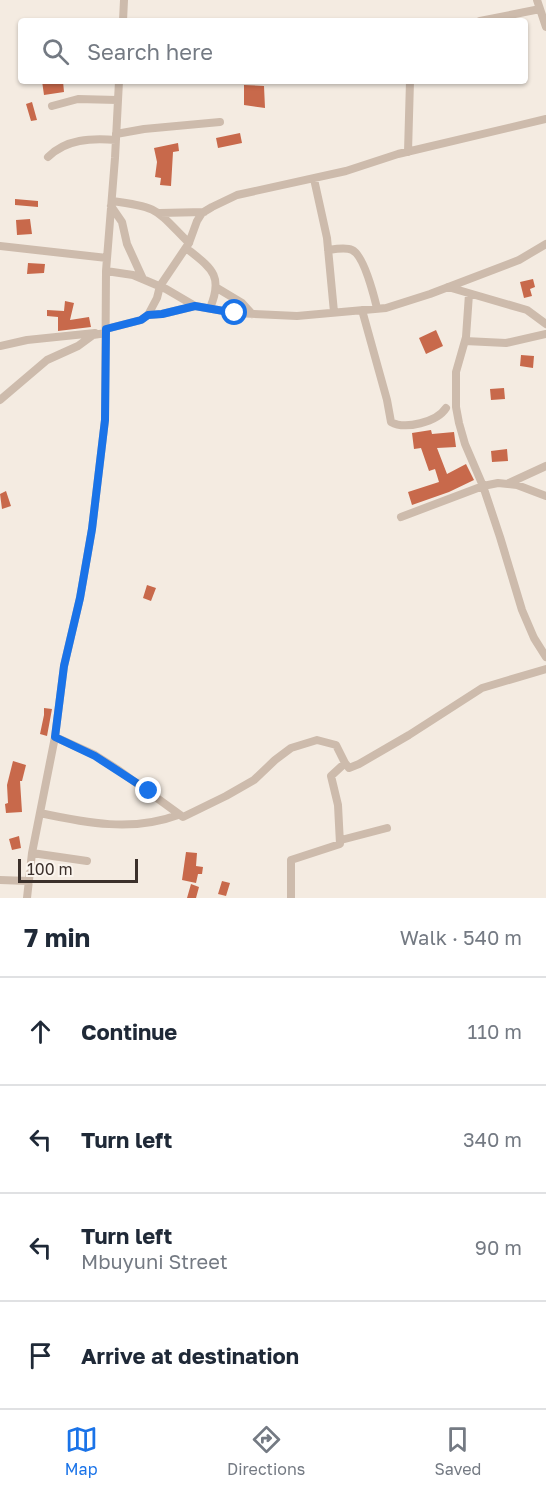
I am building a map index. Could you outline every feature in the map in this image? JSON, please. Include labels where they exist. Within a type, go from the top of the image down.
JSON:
[{"type":"street","points":[[123,18],[124,0]]},
{"type":"street","points":[[537,0],[546,27]]},
{"type":"street","points":[[495,18],[540,9]]},
{"type":"street","points":[[27,898],[32,853],[55,737],[64,666],[80,598],[92,529],[105,420],[106,271],[119,84]]},
{"type":"street","points":[[408,152],[410,84]]},
{"type":"street","points":[[52,106],[78,99],[117,100]]},
{"type":"street","points":[[0,346],[27,340],[96,333],[141,320],[148,315],[157,298],[160,286],[188,246],[196,221],[204,212],[237,195],[314,179],[408,152],[546,119]]},
{"type":"street","points":[[48,157],[70,142],[116,137],[144,129],[220,122]]},
{"type":"street","points":[[314,179],[327,238],[334,312]]},
{"type":"street","points":[[112,203],[136,203],[160,213],[215,277],[217,288],[210,308]]},
{"type":"street","points":[[112,203],[122,222],[126,244],[143,279]]},
{"type":"street","points":[[160,213],[204,212]]},
{"type":"street","points":[[148,315],[195,306],[277,316],[386,308],[519,260],[546,244]]},
{"type":"street","points":[[0,246],[107,258]]},
{"type":"street","points":[[328,250],[352,250],[358,254],[377,308]]},
{"type":"street","points":[[106,271],[133,275],[160,286],[195,306]]},
{"type":"street","points":[[448,287],[527,310],[546,324]]},
{"type":"street","points":[[217,288],[242,303],[252,314]]},
{"type":"street","points":[[469,294],[465,341],[456,372],[456,407],[465,444],[483,486],[522,610],[534,638],[546,657]]},
{"type":"street","points":[[362,310],[391,422],[399,425],[434,420],[446,408]]},
{"type":"street","points":[[0,400],[47,360],[78,346],[96,333]]},
{"type":"street","points":[[465,341],[506,343],[546,334]]},
{"type":"street","points":[[507,484],[546,466]]},
{"type":"street","points":[[401,517],[483,486],[498,483],[546,496]]},
{"type":"street","points":[[40,813],[77,821],[133,826],[178,815],[185,816],[254,780],[291,748],[317,740],[332,743],[339,748],[345,763],[350,768],[482,688],[546,669]]},
{"type":"street","points":[[55,737],[95,756],[149,791],[178,815]]},
{"type":"street","points":[[291,898],[291,860],[337,847],[341,840],[338,805],[331,776],[345,763]]},
{"type":"street","points":[[341,840],[387,828]]},
{"type":"street","points":[[32,853],[87,861]]},
{"type":"street","points":[[0,880],[29,881]]},
{"type":"building","points":[[42,84],[63,84],[64,92],[44,95]]},
{"type":"building","points":[[244,85],[264,86],[265,108],[244,105]]},
{"type":"building","points":[[32,102],[37,120],[31,121],[26,104]]},
{"type":"building","points":[[240,133],[242,143],[218,148],[216,138]]},
{"type":"building","points":[[178,143],[179,151],[173,152],[171,186],[160,185],[161,178],[155,177],[157,162],[154,148]]},
{"type":"building","points":[[15,199],[38,201],[38,207],[15,205]]},
{"type":"building","points":[[30,219],[32,234],[17,235],[16,220]]},
{"type":"building","points":[[28,263],[45,264],[44,273],[27,274]]},
{"type":"building","points":[[533,279],[535,287],[530,289],[532,296],[524,298],[520,282]]},
{"type":"building","points":[[65,301],[74,303],[70,320],[89,317],[91,327],[58,331],[58,317],[47,316],[47,310],[64,311]]},
{"type":"building","points":[[436,330],[443,346],[426,354],[419,338]]},
{"type":"building","points":[[521,355],[534,356],[533,368],[520,366]]},
{"type":"building","points":[[504,388],[505,399],[491,400],[490,389]]},
{"type":"building","points":[[431,430],[432,434],[454,432],[456,447],[437,448],[447,474],[466,464],[474,480],[412,505],[408,492],[439,482],[435,469],[429,471],[421,448],[414,449],[412,433]]},
{"type":"building","points":[[507,449],[508,461],[492,462],[491,451]]},
{"type":"building","points":[[6,491],[11,506],[2,509],[0,494]]},
{"type":"building","points":[[147,585],[156,588],[151,601],[143,598]]},
{"type":"building","points":[[44,708],[52,709],[47,736],[40,734]]},
{"type":"building","points":[[13,761],[26,765],[22,781],[20,781],[22,812],[6,813],[7,785]]},
{"type":"building","points":[[19,836],[21,848],[12,850],[9,839]]},
{"type":"building","points":[[186,852],[197,853],[196,866],[203,867],[202,874],[198,874],[196,883],[182,880]]},
{"type":"building","points":[[222,881],[230,883],[226,896],[218,894]]},
{"type":"building","points":[[191,884],[199,887],[196,898],[187,898]]},
{"type":"route","points":[[149,791],[95,756],[55,737],[64,666],[80,598],[92,529],[105,420],[106,329],[141,320],[148,315],[195,306],[235,313]]}]
